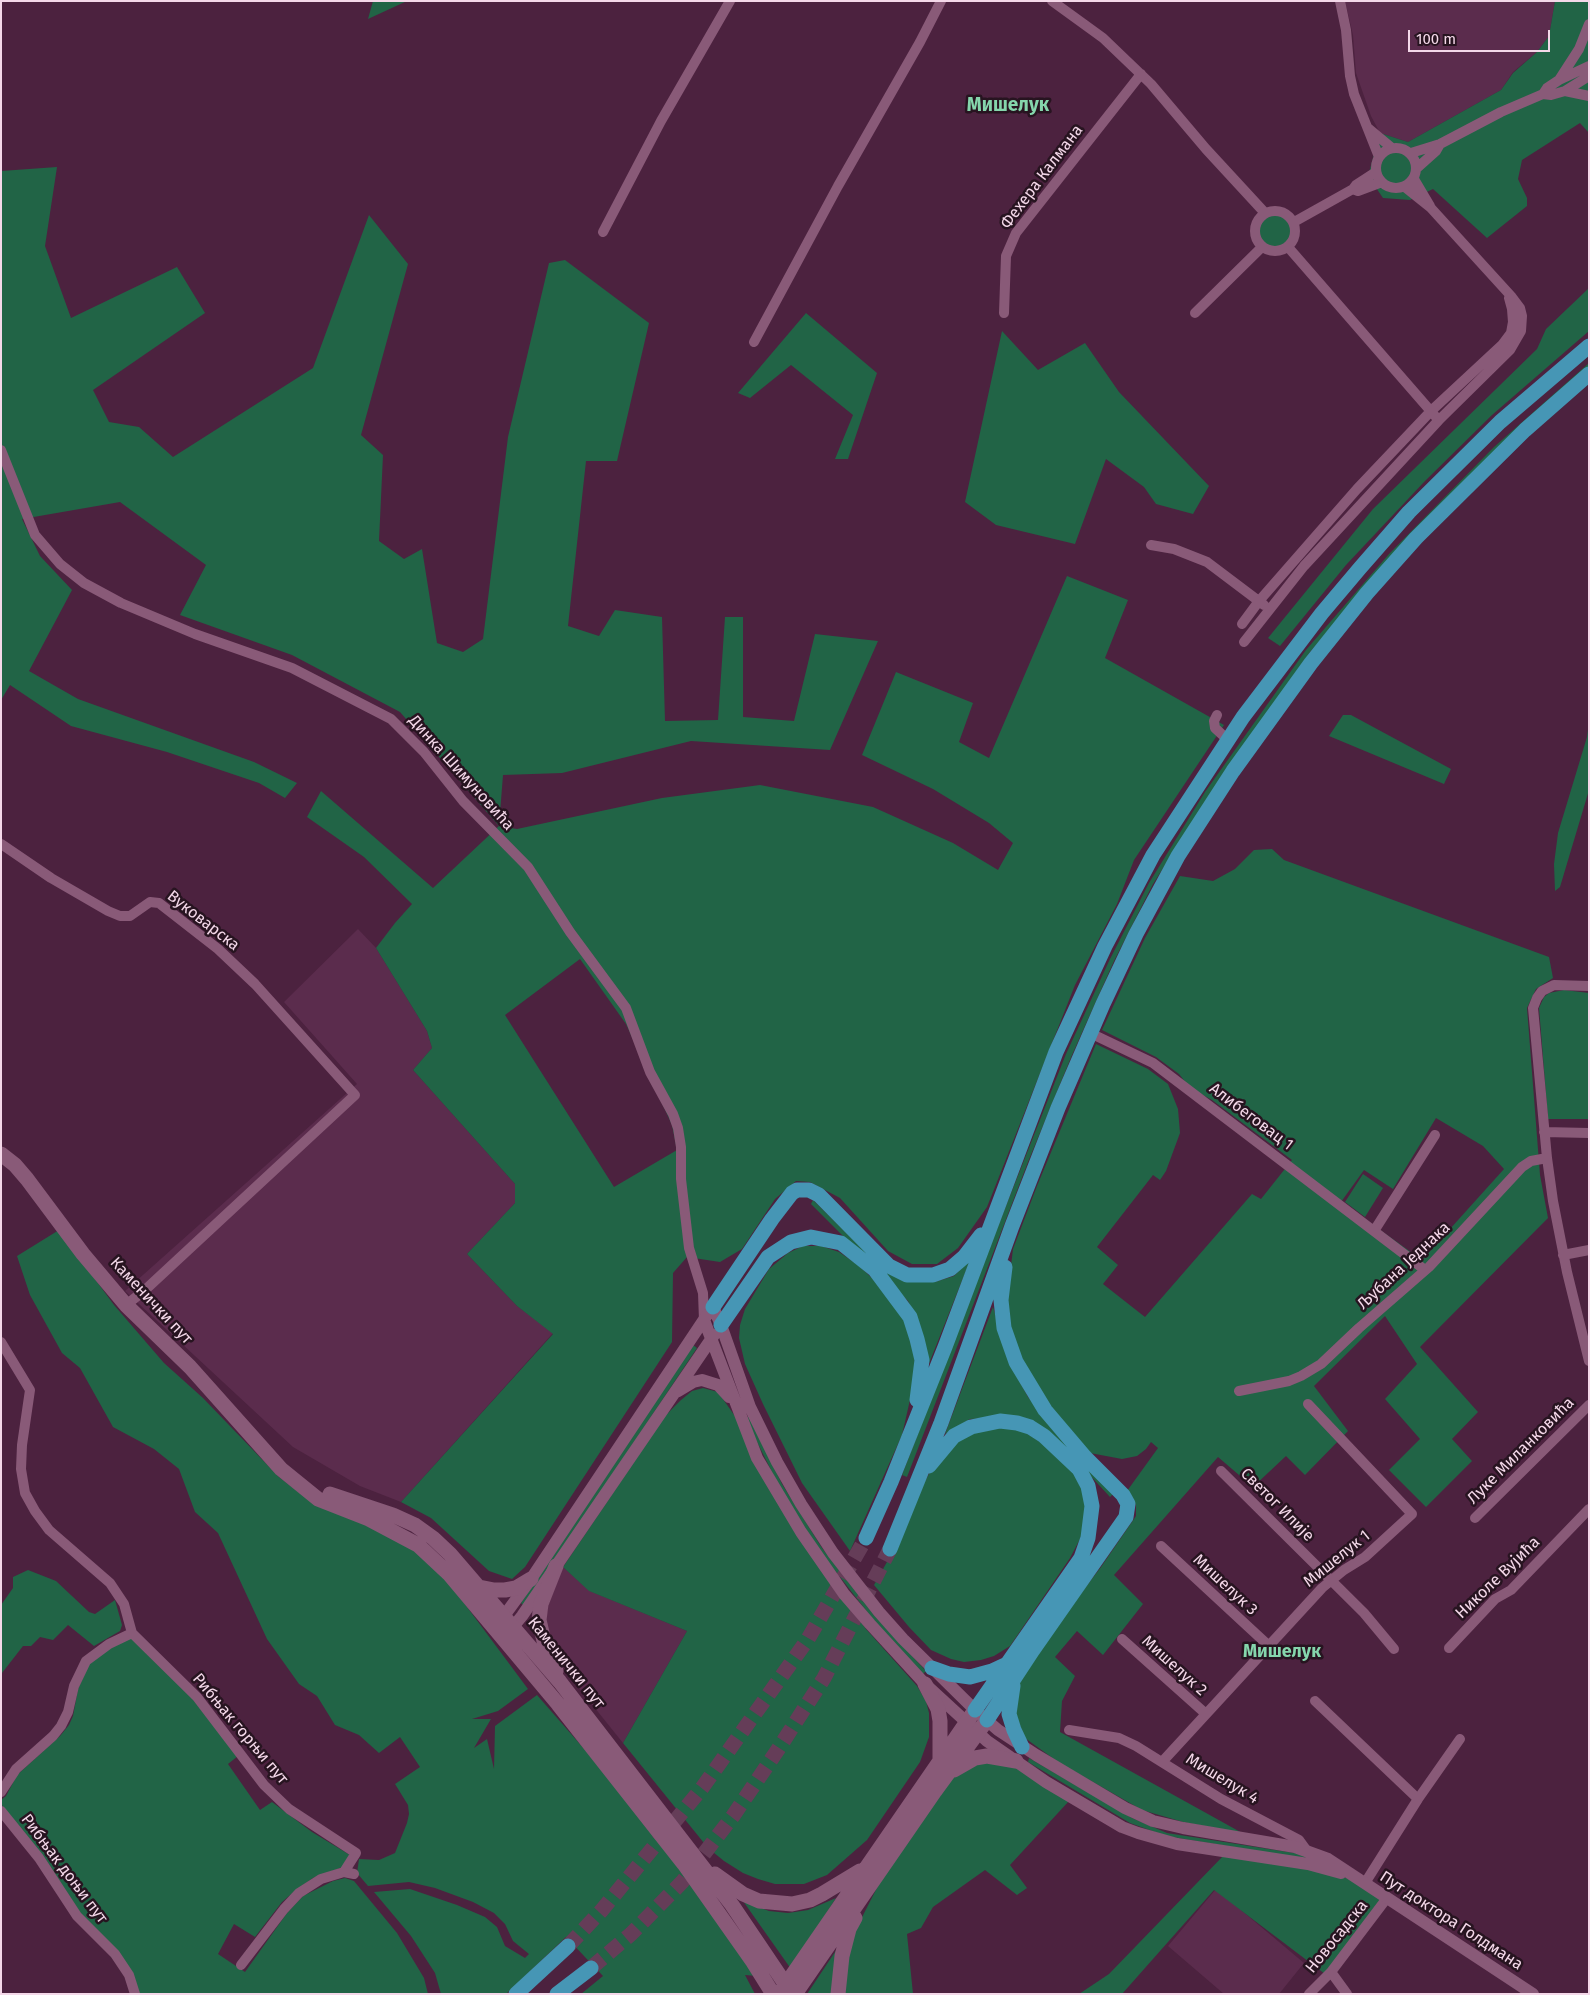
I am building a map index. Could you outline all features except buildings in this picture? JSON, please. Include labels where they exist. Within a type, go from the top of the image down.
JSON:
[{"type":"highway","points":[[866,1538],[945,1347],[1056,1052],[1105,946],[1147,868],[1177,818],[1243,718],[1322,613],[1409,512],[1500,422],[1589,346]]},
{"type":"highway","points":[[890,1549],[914,1491],[1054,1117],[1096,1018],[1136,934],[1167,877],[1233,771],[1311,663],[1367,593],[1416,538],[1518,437],[1589,374]]},
{"type":"highway","points":[[713,1306],[772,1219],[792,1192],[797,1190],[809,1190],[819,1195],[889,1266],[901,1273],[915,1276],[942,1273],[964,1257],[981,1235],[1001,1196]]},
{"type":"highway","points":[[971,1716],[1011,1671],[1126,1517],[1128,1504],[1123,1495],[1085,1458],[1045,1410],[1016,1362],[1004,1328],[1002,1300],[1004,1271],[1012,1226]]},
{"type":"highway","points":[[721,1325],[768,1257],[791,1242],[811,1238],[841,1242],[875,1270],[910,1317],[922,1360],[919,1390],[909,1436]]},
{"type":"highway","points":[[914,1491],[932,1460],[954,1436],[971,1427],[1000,1421],[1030,1427],[1044,1436],[1079,1469],[1088,1486],[1092,1506],[1088,1538],[1081,1558],[1011,1671],[987,1720]]},
{"type":"highway","points":[[932,1668],[954,1675],[970,1677],[992,1671],[1011,1671]]},
{"type":"highway","points":[[1011,1671],[1009,1714],[1022,1747]]},
{"type":"highway","points":[[516,1994],[568,1946]]},
{"type":"highway","points":[[557,1994],[591,1968]]},
{"type":"main road","name":"Каменички пут","points":[[1,1154],[15,1164],[28,1179],[84,1254],[126,1305],[190,1367],[281,1468],[318,1499],[370,1519],[418,1545],[498,1621],[558,1704],[678,1856],[753,1962],[773,1994]]},
{"type":"main road","name":"Каменички пут","points":[[281,1468],[331,1494],[393,1515],[415,1525],[433,1538],[479,1587],[498,1621]]},
{"type":"main road","points":[[556,1566],[541,1604],[539,1620],[544,1641],[560,1682]]},
{"type":"main road","points":[[479,1587],[505,1590],[516,1588],[531,1579]]},
{"type":"main road","name":"Каменички пут","points":[[508,1633],[560,1682],[698,1860],[794,1994]]},
{"type":"main road","points":[[925,1684],[938,1710],[944,1767]]},
{"type":"main road","points":[[794,1994],[874,1868],[944,1767],[971,1716]]},
{"type":"main road","points":[[944,1767],[978,1733],[987,1720]]},
{"type":"main road","points":[[944,1767],[987,1756],[1016,1761]]},
{"type":"main road","points":[[698,1860],[743,1894],[759,1901],[783,1904],[810,1900],[874,1868]]},
{"type":"main road","points":[[780,1994],[799,1963],[874,1868]]},
{"type":"main road","points":[[838,1994],[842,1956],[849,1929],[874,1868]]},
{"type":"street","points":[[603,232],[661,121],[730,1]]},
{"type":"street","points":[[754,342],[941,1]]},
{"type":"street","points":[[1052,1],[1103,38],[1141,74],[1265,213]]},
{"type":"street","points":[[1340,1],[1346,30],[1352,85],[1379,157],[1376,172],[1382,182],[1391,188],[1405,187],[1414,179],[1417,168],[1416,162],[1411,153],[1405,149],[1392,148],[1379,157]]},
{"type":"street","points":[[1559,80],[1578,49],[1589,24]]},
{"type":"street","points":[[1543,94],[1547,88],[1559,80],[1589,66]]},
{"type":"street","name":"Фехера Калмана","points":[[1004,313],[1006,256],[1016,233],[1141,74]]},
{"type":"street","points":[[1411,153],[1440,144],[1501,112],[1543,94],[1565,91],[1589,76]]},
{"type":"street","points":[[1565,91],[1589,96]]},
{"type":"street","points":[[1368,128],[1392,148]]},
{"type":"street","points":[[1417,168],[1436,152],[1440,144]]},
{"type":"street","points":[[1294,222],[1353,189],[1376,172]]},
{"type":"street","points":[[1414,179],[1430,207]]},
{"type":"street","points":[[1353,189],[1358,190],[1382,182]]},
{"type":"street","points":[[1244,642],[1268,609],[1304,566],[1439,420],[1516,344],[1521,332],[1522,316],[1520,308],[1508,292],[1430,207],[1405,187]]},
{"type":"street","points":[[1271,211],[1284,212],[1294,222],[1295,235],[1288,247],[1275,252],[1262,247],[1255,236],[1255,229],[1260,217],[1265,213],[1271,211]]},
{"type":"street","points":[[1195,313],[1262,247]]},
{"type":"street","points":[[1288,247],[1439,420]]},
{"type":"street","points":[[1242,624],[1259,601],[1357,489],[1431,411],[1502,345],[1510,332],[1513,322],[1508,292]]},
{"type":"street","name":"Динка Шимуновића","points":[[1,450],[35,535],[60,564],[84,583],[121,603],[185,630],[292,668],[391,719],[424,752],[463,801],[528,867],[570,932],[626,1008],[650,1072],[673,1114],[678,1128],[681,1147],[682,1180],[689,1248],[703,1293],[704,1320]]},
{"type":"street","points":[[1151,545],[1174,549],[1207,562],[1268,609]]},
{"type":"street","points":[[1217,715],[1214,721],[1215,728],[1228,740]]},
{"type":"street","name":"Вуковарска","points":[[1,844],[51,878],[120,916],[130,916],[150,902],[159,902],[218,949],[255,984],[355,1094],[145,1290],[126,1305]]},
{"type":"street","points":[[1589,986],[1554,985],[1542,991],[1536,998],[1533,1008],[1547,1158],[1564,1255],[1584,1324],[1589,1361]]},
{"type":"street","name":"Алибеговац 1","points":[[1090,1033],[1153,1063],[1426,1270]]},
{"type":"street","points":[[1544,1132],[1589,1133]]},
{"type":"street","points":[[1374,1231],[1435,1135]]},
{"type":"street","name":"Љубана Једнака","points":[[1239,1392],[1289,1382],[1321,1364],[1358,1328],[1426,1270],[1522,1167],[1531,1161],[1547,1158]]},
{"type":"street","points":[[1564,1255],[1589,1250]]},
{"type":"street","name":"Динка Шимуновића","points":[[703,1293],[713,1306]]},
{"type":"street","points":[[498,1621],[531,1579],[713,1306]]},
{"type":"street","points":[[713,1306],[750,1407],[777,1462],[801,1504],[833,1553],[879,1612],[932,1668],[971,1716],[978,1733],[1016,1761],[1080,1802],[1138,1833],[1178,1844],[1308,1864],[1351,1875]]},
{"type":"street","points":[[704,1320],[757,1458],[795,1524],[823,1566],[870,1624],[925,1684],[971,1716],[987,1720],[1022,1747],[1125,1808],[1153,1821],[1307,1851]]},
{"type":"street","points":[[508,1633],[721,1325]]},
{"type":"street","name":"Рибњак горњи пут","points":[[1,1342],[30,1390],[22,1445],[22,1469],[26,1493],[34,1511],[49,1530],[110,1583],[124,1604],[132,1633],[197,1698],[264,1785],[289,1809],[356,1853],[349,1873],[321,1879],[299,1893],[284,1909],[241,1965]]},
{"type":"street","points":[[670,1397],[693,1382],[702,1380],[712,1382],[725,1391],[738,1412]]},
{"type":"street","name":"Мишелук 1","points":[[1162,1762],[1331,1580],[1365,1557],[1412,1514],[1308,1404]]},
{"type":"street","name":"Луке Миланковића","points":[[1475,1518],[1589,1405]]},
{"type":"street","name":"Светог Илије","points":[[1221,1471],[1364,1613],[1394,1649]]},
{"type":"street","name":"Николе Вујића","points":[[1449,1648],[1495,1599],[1512,1590],[1589,1509]]},
{"type":"street","name":"Мишелук 3","points":[[1160,1546],[1269,1646]]},
{"type":"street","points":[[1,1792],[16,1769],[53,1736],[61,1726],[68,1712],[74,1686],[86,1661],[109,1644],[132,1633]]},
{"type":"street","name":"Мишелук 2","points":[[1122,1639],[1206,1714]]},
{"type":"street","points":[[1315,1701],[1418,1799]]},
{"type":"street","name":"Мишелук 4","points":[[1068,1730],[1119,1738],[1136,1746],[1221,1799],[1299,1840],[1307,1851],[1328,1859],[1351,1875]]},
{"type":"street","points":[[1365,1883],[1418,1799],[1460,1739]]},
{"type":"street","name":"Рибњак доњи пут","points":[[1,1811],[40,1858],[77,1916],[115,1954],[129,1975],[135,1994]]},
{"type":"street","name":"Пут доктора Голдмана","points":[[1351,1875],[1533,1994]]},
{"type":"street","name":"Новосадска","points":[[1309,1994],[1331,1972],[1387,1898]]},
{"type":"street","points":[[1331,1972],[1347,1994]]},
{"type":"shaded area","points":[[1345,1],[1555,1],[1549,36],[1537,52],[1513,72],[1501,90],[1408,142],[1380,133],[1371,116],[1356,73],[1353,35]]},
{"type":"shaded area","points":[[358,929],[376,948],[427,1031],[432,1048],[413,1070],[515,1184],[515,1203],[467,1254],[517,1306],[553,1333],[401,1502],[360,1486],[293,1447],[125,1291],[357,1084],[284,1002]]},
{"type":"shaded area","points":[[563,1567],[590,1591],[687,1631],[623,1743],[566,1672],[549,1639],[546,1619],[548,1606]]},
{"type":"shaded area","points":[[1216,1889],[1304,1963],[1279,1994],[1224,1994],[1168,1946]]},
{"type":"green space","points":[[373,1],[407,1],[368,19]]},
{"type":"green space","points":[[1555,1],[1588,1],[1589,133],[1580,123],[1522,160],[1518,179],[1527,198],[1527,206],[1487,238],[1433,189],[1410,200],[1383,198],[1368,176],[1380,133],[1408,142],[1501,90],[1513,73],[1537,52],[1549,36]]},
{"type":"green space","points":[[57,167],[45,246],[71,318],[177,267],[205,313],[93,390],[109,422],[139,427],[173,457],[313,368],[369,215],[408,264],[361,435],[383,455],[379,541],[404,559],[422,549],[437,643],[463,652],[483,639],[508,437],[549,263],[565,260],[649,323],[617,461],[586,461],[568,626],[599,636],[615,610],[662,617],[665,721],[718,720],[725,617],[743,617],[743,717],[794,721],[815,634],[878,641],[830,750],[691,741],[562,773],[503,775],[499,826],[400,712],[292,655],[180,615],[206,565],[120,502],[22,519],[40,556],[72,590],[29,671],[78,699],[254,762],[297,783],[285,798],[259,783],[167,752],[71,726],[10,685],[1,700],[1,171]]},
{"type":"green space","points":[[1275,213],[1288,218],[1293,231],[1288,244],[1275,249],[1262,244],[1257,231],[1262,218]]},
{"type":"green space","points":[[1589,288],[1589,331],[1492,415],[1424,482],[1346,565],[1280,646],[1268,638],[1373,509],[1537,349],[1546,329]]},
{"type":"green space","points":[[806,313],[877,373],[848,459],[835,459],[853,415],[791,365],[750,398],[738,393]]},
{"type":"green space","points":[[1002,331],[1038,370],[1085,343],[1119,392],[1209,486],[1193,514],[1156,504],[1144,487],[1106,459],[1075,544],[996,525],[965,502]]},
{"type":"green space","points":[[1589,363],[1589,368],[1392,557],[1310,652],[1210,794],[1153,884],[1114,961],[1072,1055],[1028,1162],[907,1477],[902,1475],[1066,1054],[1110,959],[1149,883],[1205,792],[1306,650],[1389,554],[1494,447]]},
{"type":"green space","points":[[1067,576],[1128,600],[1105,658],[1224,725],[1134,860],[1117,904],[1075,985],[987,1207],[958,1248],[937,1264],[912,1264],[888,1251],[840,1198],[810,1182],[796,1181],[775,1199],[742,1249],[720,1262],[687,1257],[673,1273],[672,1342],[525,1567],[512,1579],[489,1571],[431,1518],[401,1502],[553,1334],[517,1306],[467,1254],[515,1203],[515,1184],[413,1070],[432,1048],[427,1031],[376,948],[412,904],[364,857],[307,817],[321,791],[433,888],[499,826],[517,829],[662,798],[760,785],[873,807],[953,843],[998,870],[1013,843],[989,823],[933,789],[862,755],[896,672],[973,703],[959,742],[989,758]],"holes":[[[580,959],[626,1024],[672,1125],[677,1150],[614,1187],[505,1015]]]},
{"type":"green space","points":[[1343,715],[1351,715],[1451,769],[1444,784],[1329,736]]},
{"type":"green space","points":[[1589,722],[1589,790],[1560,887],[1555,891],[1554,864],[1558,833],[1587,737]]},
{"type":"green space","points":[[1272,849],[1284,860],[1549,957],[1553,978],[1536,989],[1527,1008],[1540,1175],[1548,1218],[1420,1347],[1478,1412],[1452,1439],[1472,1461],[1426,1507],[1389,1470],[1420,1439],[1385,1399],[1417,1364],[1385,1316],[1314,1386],[1348,1431],[1305,1475],[1286,1456],[1253,1487],[1218,1457],[1114,1575],[1143,1604],[1103,1655],[1077,1631],[1055,1657],[1075,1676],[1062,1701],[1060,1732],[1244,1834],[1183,1822],[1142,1810],[1058,1762],[1025,1738],[1014,1711],[1022,1670],[1101,1567],[1136,1516],[1136,1505],[1127,1491],[1158,1448],[1151,1442],[1137,1456],[1122,1459],[1090,1453],[1048,1406],[1021,1360],[1010,1325],[1007,1299],[1013,1249],[1096,1044],[1148,1069],[1168,1084],[1178,1109],[1180,1133],[1166,1171],[1160,1180],[1153,1175],[1097,1247],[1118,1265],[1103,1284],[1145,1317],[1252,1194],[1261,1199],[1292,1160],[1212,1100],[1190,1088],[1179,1074],[1156,1057],[1102,1030],[1145,938],[1180,876],[1213,881],[1235,869],[1254,850]],"holes":[[[1436,1118],[1483,1146],[1504,1169],[1422,1260],[1341,1202],[1364,1170],[1393,1189]]]},
{"type":"green space","points":[[1564,990],[1589,993],[1589,1119],[1548,1119],[1539,1008],[1544,997],[1549,993]]},
{"type":"green space","points":[[1363,1174],[1383,1188],[1365,1217],[1345,1202]]},
{"type":"green space","points":[[813,1200],[887,1273],[935,1282],[954,1276],[971,1258],[926,1371],[919,1325],[908,1301],[811,1204]]},
{"type":"green space","points":[[59,1230],[114,1305],[164,1363],[203,1398],[279,1477],[300,1493],[394,1533],[441,1572],[528,1689],[498,1711],[472,1719],[491,1719],[474,1748],[487,1739],[494,1769],[495,1726],[537,1695],[649,1823],[757,1976],[745,1975],[755,1994],[581,1994],[603,1976],[566,1937],[506,1994],[441,1994],[435,1973],[411,1936],[374,1892],[410,1889],[457,1905],[485,1917],[497,1927],[505,1946],[525,1958],[529,1954],[513,1941],[505,1924],[494,1913],[473,1902],[435,1888],[409,1882],[368,1886],[357,1873],[359,1859],[379,1860],[395,1853],[409,1814],[408,1805],[395,1784],[420,1767],[400,1737],[379,1753],[359,1735],[335,1725],[317,1696],[299,1684],[267,1639],[218,1533],[195,1512],[179,1469],[154,1449],[113,1427],[80,1368],[62,1353],[30,1295],[17,1256]]},
{"type":"green space","points":[[803,1246],[821,1246],[839,1252],[858,1265],[872,1278],[905,1320],[915,1359],[912,1391],[902,1435],[850,1551],[802,1483],[745,1364],[739,1338],[740,1325],[745,1309],[769,1269],[788,1253]]},
{"type":"green space","points":[[993,1307],[1009,1362],[1028,1397],[1053,1428],[1114,1493],[1110,1497],[1051,1433],[994,1418],[970,1419],[945,1434]]},
{"type":"green space","points":[[693,1345],[697,1348],[524,1606],[521,1603]]},
{"type":"green space","points":[[703,1388],[718,1392],[737,1419],[822,1569],[866,1629],[917,1686],[926,1701],[929,1713],[929,1737],[920,1762],[867,1840],[827,1875],[804,1884],[775,1884],[743,1873],[724,1861],[708,1848],[623,1743],[687,1631],[589,1591],[563,1567],[665,1416],[692,1391]]},
{"type":"green space","points":[[749,1417],[782,1484],[822,1548],[874,1615],[926,1671],[923,1674],[872,1618],[819,1550],[779,1486],[745,1418]]},
{"type":"green space","points":[[989,1427],[1017,1427],[1062,1456],[1084,1488],[1086,1522],[1070,1558],[1010,1646],[994,1656],[964,1662],[951,1659],[931,1650],[874,1585],[896,1546],[918,1494],[936,1461],[958,1438]]},
{"type":"green space","points":[[28,1570],[56,1581],[89,1612],[95,1614],[115,1600],[122,1625],[120,1631],[94,1646],[68,1625],[53,1640],[40,1637],[31,1646],[23,1646],[2,1673],[1,1605],[13,1588],[13,1577]]},
{"type":"green space","points":[[131,1638],[192,1698],[238,1756],[228,1764],[260,1810],[272,1802],[312,1832],[350,1855],[343,1867],[313,1878],[282,1902],[255,1937],[234,1924],[218,1954],[245,1972],[287,1913],[303,1896],[333,1881],[345,1878],[354,1881],[397,1933],[424,1978],[428,1994],[138,1994],[87,1923],[46,1860],[1,1804],[1,1800],[6,1796],[17,1775],[60,1736],[69,1725],[73,1716],[78,1689],[89,1664],[107,1650]]},
{"type":"green space","points":[[1029,1758],[1132,1818],[1167,1833],[1307,1855],[1307,1859],[1166,1836],[1130,1823],[1028,1762]]},
{"type":"green space","points":[[975,1761],[1015,1764],[1069,1801],[1010,1865],[1027,1888],[1017,1895],[985,1870],[933,1907],[921,1928],[907,1934],[913,1994],[844,1994],[847,1958],[855,1931],[886,1870],[946,1782]]},
{"type":"green space","points":[[1224,1855],[1256,1857],[1350,1879],[1382,1900],[1325,1974],[1214,1890],[1122,1994],[1079,1994],[1109,1974]]},
{"type":"green space","points":[[836,1898],[791,1969],[743,1901],[769,1911],[788,1913],[808,1910]]},
{"type":"green space","points":[[841,1943],[833,1994],[807,1994]]},
{"type":"tunnel","points":[[568,1946],[602,1910],[702,1788],[808,1639],[866,1538]]},
{"type":"tunnel","points":[[591,1968],[631,1934],[683,1881],[733,1816],[824,1678],[890,1549]]},
{"type":"district","name":"Мишелук","points":[[1008,106]]},
{"type":"district","name":"Мишелук","points":[[1282,1652]]}]
